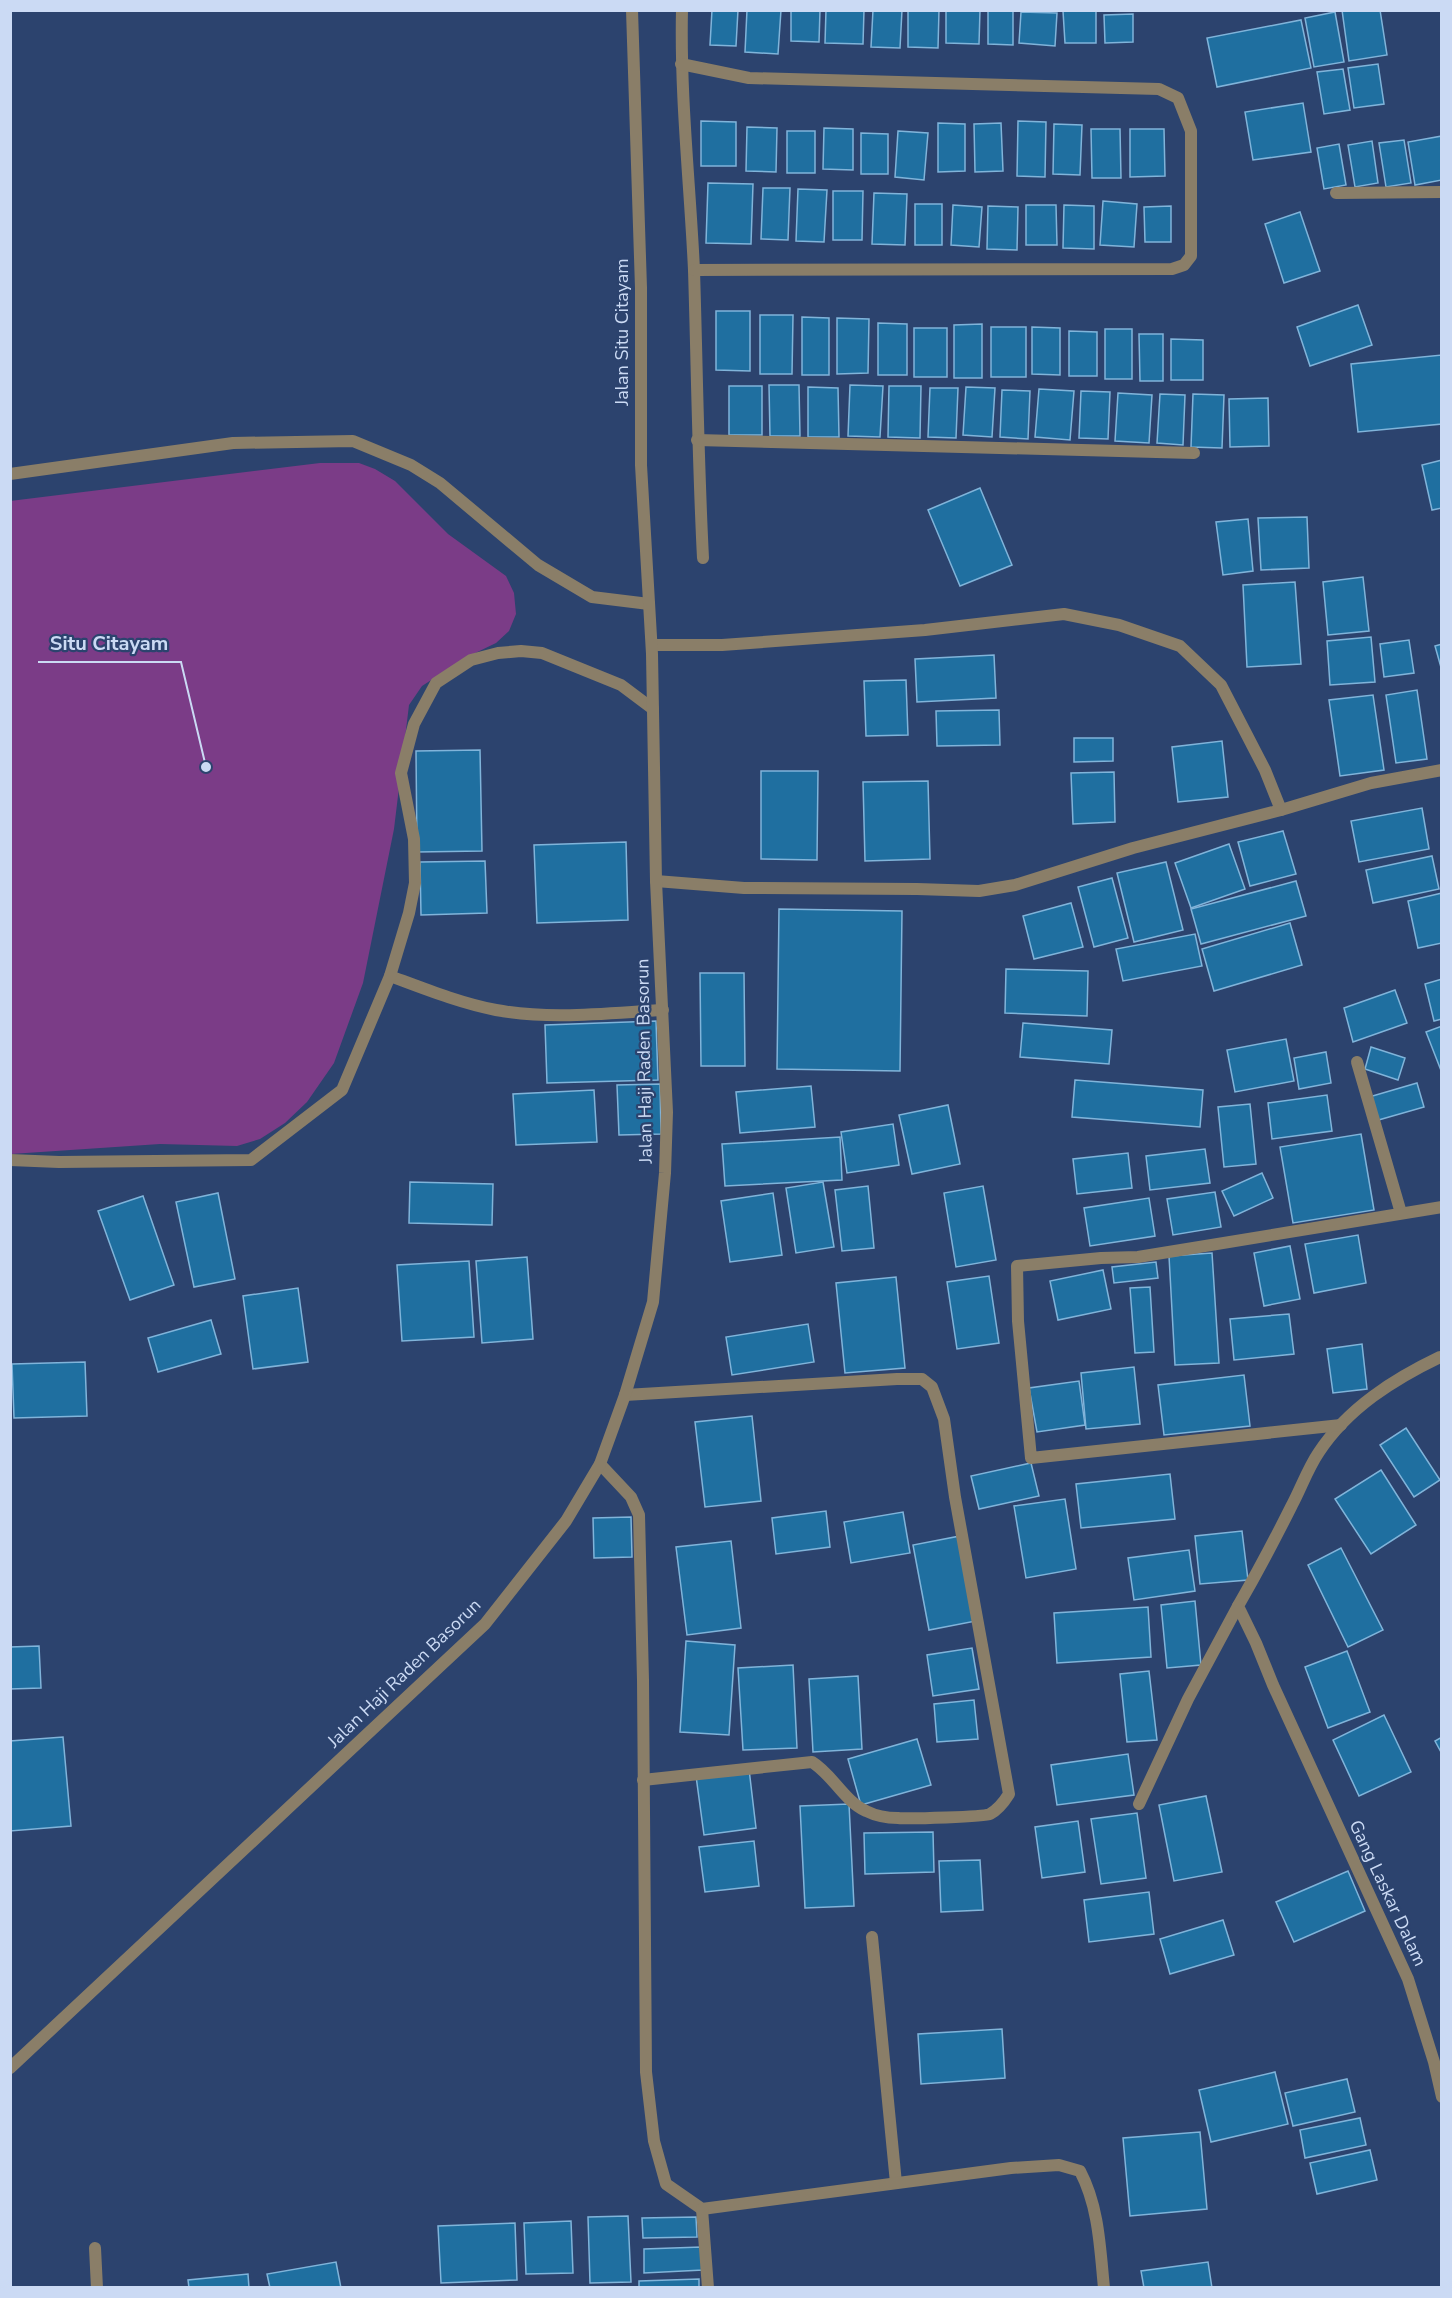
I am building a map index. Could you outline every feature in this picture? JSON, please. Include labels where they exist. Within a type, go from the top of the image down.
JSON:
[{"type":"street","name":"Jalan Situ Citayam","points":[[633,10],[641,288],[641,465],[653,703]]},
{"type":"street","points":[[682,10],[681,64],[694,270],[697,441],[703,558]]},
{"type":"street","points":[[681,64],[749,78],[1159,89],[1178,98],[1191,131],[1191,256],[1184,265],[1172,269],[694,270]]},
{"type":"street","points":[[1336,193],[1442,192]]},
{"type":"street","points":[[10,474],[233,443],[353,441],[411,465],[440,483],[538,565],[592,597],[649,604]]},
{"type":"street","points":[[697,441],[1194,453]]},
{"type":"street","points":[[652,650],[877,633],[1064,614],[1119,625],[1180,646],[1221,685],[1265,770],[1281,810]]},
{"type":"street","points":[[10,1160],[59,1162],[251,1160],[342,1090],[390,976],[409,913],[415,883],[414,839],[401,773],[414,724],[436,683],[471,660],[498,653],[532,652],[542,653],[569,663],[621,685],[653,703]]},
{"type":"street","name":"Jalan Haji Raden Basorun","points":[[10,2068],[485,1624],[566,1521],[600,1464],[625,1395],[653,1302],[665,1173],[667,1112],[656,881],[653,703]]},
{"type":"street","points":[[656,881],[744,888],[979,891],[1015,885],[1133,848],[1281,810],[1371,783],[1442,770]]},
{"type":"street","points":[[390,976],[454,999],[497,1010],[549,1016],[663,1010]]},
{"type":"street","points":[[1357,1062],[1401,1213]]},
{"type":"street","points":[[1341,1425],[1031,1458],[1017,1322],[1017,1266],[1138,1257],[1442,1207]]},
{"type":"street","points":[[1139,1804],[1188,1699],[1268,1552],[1318,1452],[1341,1425],[1374,1395],[1406,1374],[1440,1357]]},
{"type":"street","points":[[625,1395],[897,1379],[922,1379],[932,1387],[944,1419],[955,1497],[1009,1794],[1002,1805],[988,1815],[898,1818],[876,1815],[864,1810],[834,1783],[822,1768],[812,1762],[642,1780]]},
{"type":"street","points":[[600,1464],[631,1497],[639,1515],[643,1680],[646,2072],[654,2141],[666,2184],[702,2209],[1011,2168],[1059,2165],[1080,2171],[1088,2186],[1097,2223],[1104,2288]]},
{"type":"street","name":"Gang Laskar Dalam","points":[[1238,1606],[1256,1643],[1272,1685],[1408,1979],[1434,2062],[1442,2097]]},
{"type":"street","points":[[872,1937],[896,2183]]},
{"type":"street","points":[[702,2209],[708,2288]]},
{"type":"street","points":[[95,2247],[98,2288]]},
{"type":"shaded area","points":[[320,463],[359,463],[395,481],[448,534],[506,576],[514,593],[516,614],[509,631],[496,643],[467,657],[422,686],[409,705],[394,829],[363,983],[334,1063],[307,1102],[285,1123],[260,1139],[237,1146],[160,1144],[11,1154],[10,501]]},
{"type":"building","points":[[712,10],[738,10],[736,46],[710,45]]},
{"type":"building","points":[[747,10],[781,10],[778,54],[745,52]]},
{"type":"building","points":[[791,10],[820,10],[819,42],[791,41]]},
{"type":"building","points":[[826,10],[864,10],[863,44],[825,43]]},
{"type":"building","points":[[873,10],[902,10],[900,48],[871,47]]},
{"type":"building","points":[[908,10],[939,10],[938,48],[908,47]]},
{"type":"building","points":[[946,10],[980,10],[979,44],[946,43]]},
{"type":"building","points":[[988,10],[1013,10],[1013,45],[988,44]]},
{"type":"building","points":[[1342,10],[1380,10],[1387,55],[1349,61]]},
{"type":"building","points":[[1063,11],[1096,11],[1096,43],[1065,43]]},
{"type":"building","points":[[1021,12],[1057,13],[1055,46],[1019,43]]},
{"type":"building","points":[[1335,12],[1344,62],[1314,67],[1305,18]]},
{"type":"building","points":[[1133,14],[1133,42],[1105,43],[1104,15]]},
{"type":"building","points":[[1301,20],[1311,68],[1217,87],[1207,38]]},
{"type":"building","points":[[1378,64],[1384,104],[1354,108],[1348,68]]},
{"type":"building","points":[[1343,69],[1350,110],[1324,114],[1317,72]]},
{"type":"building","points":[[1303,103],[1311,152],[1253,160],[1245,112]]},
{"type":"building","points":[[701,121],[736,122],[736,166],[701,166]]},
{"type":"building","points":[[1018,121],[1046,122],[1045,177],[1017,176]]},
{"type":"building","points":[[938,123],[965,124],[965,171],[938,172]]},
{"type":"building","points":[[1001,123],[1003,171],[975,172],[974,124]]},
{"type":"building","points":[[1054,124],[1082,125],[1080,175],[1053,174]]},
{"type":"building","points":[[747,127],[777,128],[776,172],[746,171]]},
{"type":"building","points":[[824,128],[853,129],[853,170],[823,169]]},
{"type":"building","points":[[1091,129],[1120,129],[1121,178],[1092,178]]},
{"type":"building","points":[[1130,129],[1164,129],[1165,176],[1130,177]]},
{"type":"building","points":[[787,131],[815,131],[815,173],[787,173]]},
{"type":"building","points":[[898,131],[928,133],[924,180],[895,177]]},
{"type":"building","points":[[861,133],[888,134],[888,174],[861,174]]},
{"type":"building","points":[[1442,136],[1442,180],[1415,185],[1408,142]]},
{"type":"building","points":[[1404,140],[1411,183],[1386,187],[1379,143]]},
{"type":"building","points":[[1372,141],[1378,183],[1355,187],[1348,145]]},
{"type":"building","points":[[1339,144],[1346,185],[1324,189],[1317,148]]},
{"type":"building","points":[[708,183],[753,184],[751,244],[706,243]]},
{"type":"building","points":[[763,188],[790,188],[788,240],[761,239]]},
{"type":"building","points":[[798,189],[827,190],[824,242],[796,241]]},
{"type":"building","points":[[833,191],[863,191],[862,240],[833,240]]},
{"type":"building","points":[[874,193],[907,194],[905,245],[872,244]]},
{"type":"building","points":[[1103,201],[1137,204],[1134,247],[1100,245]]},
{"type":"building","points":[[915,204],[942,204],[942,245],[915,245]]},
{"type":"building","points":[[953,205],[982,207],[979,247],[951,245]]},
{"type":"building","points":[[1026,205],[1056,205],[1057,245],[1026,245]]},
{"type":"building","points":[[1064,205],[1094,206],[1094,249],[1063,248]]},
{"type":"building","points":[[988,206],[1018,207],[1017,250],[987,249]]},
{"type":"building","points":[[1171,206],[1171,242],[1145,242],[1144,207]]},
{"type":"building","points":[[1300,212],[1320,271],[1284,283],[1265,224]]},
{"type":"building","points":[[1358,305],[1372,345],[1310,366],[1297,327]]},
{"type":"building","points":[[716,311],[750,311],[750,371],[716,370]]},
{"type":"building","points":[[760,315],[793,315],[792,374],[760,374]]},
{"type":"building","points":[[802,317],[829,318],[829,375],[802,375]]},
{"type":"building","points":[[837,318],[869,319],[868,373],[837,374]]},
{"type":"building","points":[[878,323],[907,324],[907,375],[878,375]]},
{"type":"building","points":[[982,324],[982,378],[954,378],[954,325]]},
{"type":"building","points":[[991,327],[1026,327],[1026,377],[991,377]]},
{"type":"building","points":[[1032,327],[1060,328],[1060,375],[1032,374]]},
{"type":"building","points":[[914,328],[947,328],[947,377],[914,377]]},
{"type":"building","points":[[1105,329],[1132,329],[1132,379],[1105,379]]},
{"type":"building","points":[[1069,331],[1097,332],[1097,376],[1069,376]]},
{"type":"building","points":[[1139,334],[1163,334],[1163,381],[1140,381]]},
{"type":"building","points":[[1171,339],[1203,340],[1203,380],[1171,380]]},
{"type":"building","points":[[1442,355],[1442,424],[1358,432],[1351,364]]},
{"type":"building","points":[[769,385],[799,385],[800,436],[770,436]]},
{"type":"building","points":[[850,385],[883,386],[880,437],[848,436]]},
{"type":"building","points":[[729,386],[762,386],[762,435],[729,435]]},
{"type":"building","points":[[889,386],[921,386],[920,438],[888,437]]},
{"type":"building","points":[[808,387],[838,388],[839,437],[808,437]]},
{"type":"building","points":[[966,387],[995,388],[992,437],[963,435]]},
{"type":"building","points":[[930,388],[958,388],[956,438],[928,437]]},
{"type":"building","points":[[1039,389],[1074,391],[1070,440],[1035,437]]},
{"type":"building","points":[[1002,390],[1030,391],[1028,439],[1000,437]]},
{"type":"building","points":[[1081,391],[1110,392],[1108,439],[1079,438]]},
{"type":"building","points":[[1118,393],[1152,395],[1149,443],[1115,441]]},
{"type":"building","points":[[1160,394],[1185,395],[1183,445],[1157,443]]},
{"type":"building","points":[[1193,394],[1224,395],[1222,448],[1191,447]]},
{"type":"building","points":[[1268,398],[1269,446],[1230,447],[1229,399]]},
{"type":"building","points":[[1442,460],[1442,508],[1432,510],[1422,465]]},
{"type":"building","points":[[980,488],[1012,565],[960,586],[928,510]]},
{"type":"building","points":[[1307,517],[1309,568],[1261,570],[1258,518]]},
{"type":"building","points":[[1248,519],[1253,571],[1223,575],[1216,522]]},
{"type":"building","points":[[1363,577],[1369,631],[1328,635],[1323,582]]},
{"type":"building","points":[[1295,582],[1301,664],[1247,667],[1243,585]]},
{"type":"building","points":[[1371,637],[1375,682],[1330,685],[1327,641]]},
{"type":"building","points":[[1409,640],[1414,673],[1384,677],[1380,644]]},
{"type":"building","points":[[1442,644],[1442,671],[1435,646]]},
{"type":"building","points":[[994,655],[996,698],[917,702],[915,659]]},
{"type":"building","points":[[906,680],[908,735],[866,736],[864,681]]},
{"type":"building","points":[[1417,690],[1427,759],[1396,763],[1386,695]]},
{"type":"building","points":[[1373,695],[1384,770],[1340,776],[1329,700]]},
{"type":"building","points":[[999,710],[1000,745],[937,746],[936,711]]},
{"type":"building","points":[[1074,738],[1113,738],[1113,761],[1074,762]]},
{"type":"building","points":[[1222,741],[1228,797],[1178,802],[1172,747]]},
{"type":"building","points":[[480,750],[482,851],[417,852],[416,751]]},
{"type":"building","points":[[761,771],[818,771],[817,860],[761,859]]},
{"type":"building","points":[[1114,772],[1115,822],[1073,824],[1071,773]]},
{"type":"building","points":[[928,781],[930,859],[865,861],[863,782]]},
{"type":"building","points":[[1422,808],[1429,849],[1359,862],[1351,821]]},
{"type":"building","points":[[1283,831],[1296,874],[1250,886],[1238,842]]},
{"type":"building","points":[[626,842],[628,920],[537,923],[534,845]]},
{"type":"building","points":[[1229,844],[1245,889],[1191,908],[1175,863]]},
{"type":"building","points":[[1432,856],[1439,889],[1373,903],[1366,870]]},
{"type":"building","points":[[485,861],[487,913],[421,915],[420,862]]},
{"type":"building","points":[[1166,862],[1183,930],[1134,942],[1117,873]]},
{"type":"building","points":[[1112,878],[1128,938],[1094,947],[1078,887]]},
{"type":"building","points":[[1296,881],[1306,916],[1201,944],[1191,909]]},
{"type":"building","points":[[1442,893],[1442,943],[1418,948],[1408,901]]},
{"type":"building","points":[[1071,903],[1083,947],[1034,959],[1023,916]]},
{"type":"building","points":[[779,909],[902,911],[900,1071],[777,1069]]},
{"type":"building","points":[[1290,923],[1302,965],[1214,991],[1202,949]]},
{"type":"building","points":[[1195,934],[1202,966],[1123,981],[1116,949]]},
{"type":"building","points":[[1006,969],[1088,971],[1087,1016],[1005,1013]]},
{"type":"building","points":[[700,973],[744,973],[745,1066],[701,1066]]},
{"type":"building","points":[[1442,979],[1442,1019],[1434,1021],[1425,984]]},
{"type":"building","points":[[1395,990],[1407,1023],[1353,1042],[1344,1008]]},
{"type":"building","points":[[656,1021],[658,1080],[547,1083],[545,1025]]},
{"type":"building","points":[[1023,1023],[1112,1030],[1109,1064],[1020,1057]]},
{"type":"building","points":[[1442,1026],[1442,1073],[1426,1032]]},
{"type":"building","points":[[1286,1039],[1294,1081],[1235,1092],[1227,1050]]},
{"type":"building","points":[[1371,1047],[1405,1058],[1398,1080],[1365,1069]]},
{"type":"building","points":[[1326,1052],[1331,1083],[1299,1089],[1294,1058]]},
{"type":"building","points":[[1075,1080],[1203,1090],[1200,1127],[1072,1117]]},
{"type":"building","points":[[1417,1083],[1424,1107],[1375,1121],[1369,1097]]},
{"type":"building","points":[[660,1084],[661,1134],[619,1135],[617,1085]]},
{"type":"building","points":[[811,1086],[815,1127],[740,1133],[736,1092]]},
{"type":"building","points":[[594,1090],[597,1142],[516,1145],[513,1094]]},
{"type":"building","points":[[1327,1095],[1332,1131],[1272,1139],[1268,1103]]},
{"type":"building","points":[[1250,1104],[1256,1164],[1224,1167],[1218,1107]]},
{"type":"building","points":[[948,1105],[960,1164],[912,1174],[899,1115]]},
{"type":"building","points":[[893,1124],[899,1165],[847,1173],[841,1132]]},
{"type":"building","points":[[1361,1134],[1374,1210],[1293,1223],[1280,1147]]},
{"type":"building","points":[[840,1137],[842,1180],[725,1186],[722,1144]]},
{"type":"building","points":[[1205,1149],[1210,1183],[1150,1190],[1146,1156]]},
{"type":"building","points":[[1128,1153],[1132,1188],[1077,1194],[1073,1159]]},
{"type":"building","points":[[1262,1173],[1273,1198],[1234,1216],[1222,1191]]},
{"type":"building","points":[[410,1182],[493,1184],[492,1225],[409,1223]]},
{"type":"building","points":[[823,1182],[834,1247],[796,1253],[786,1188]]},
{"type":"building","points":[[868,1186],[874,1248],[842,1251],[835,1190]]},
{"type":"building","points":[[983,1186],[996,1260],[956,1267],[944,1193]]},
{"type":"building","points":[[1215,1192],[1221,1227],[1173,1235],[1167,1199]]},
{"type":"building","points":[[218,1193],[235,1279],[194,1287],[176,1202]]},
{"type":"building","points":[[773,1193],[782,1255],[730,1262],[721,1201]]},
{"type":"building","points":[[143,1196],[174,1285],[130,1300],[98,1211]]},
{"type":"building","points":[[1149,1198],[1155,1236],[1090,1246],[1084,1208]]},
{"type":"building","points":[[1358,1235],[1366,1283],[1314,1293],[1305,1244]]},
{"type":"building","points":[[1290,1246],[1300,1299],[1264,1306],[1254,1253]]},
{"type":"building","points":[[1212,1253],[1219,1363],[1175,1365],[1169,1256]]},
{"type":"building","points":[[527,1257],[533,1339],[482,1343],[476,1261]]},
{"type":"building","points":[[469,1261],[474,1337],[402,1341],[397,1265]]},
{"type":"building","points":[[1156,1262],[1158,1278],[1114,1283],[1112,1267]]},
{"type":"building","points":[[1103,1270],[1111,1309],[1058,1320],[1050,1281]]},
{"type":"building","points":[[989,1276],[999,1343],[957,1349],[947,1282]]},
{"type":"building","points":[[896,1277],[905,1368],[845,1373],[836,1283]]},
{"type":"building","points":[[1150,1287],[1154,1352],[1135,1353],[1130,1288]]},
{"type":"building","points":[[298,1288],[308,1362],[253,1369],[243,1296]]},
{"type":"building","points":[[1289,1314],[1294,1354],[1234,1360],[1230,1319]]},
{"type":"building","points":[[211,1320],[221,1354],[158,1372],[148,1338]]},
{"type":"building","points":[[808,1324],[814,1362],[732,1375],[726,1337]]},
{"type":"building","points":[[1362,1344],[1367,1389],[1333,1393],[1327,1349]]},
{"type":"building","points":[[85,1362],[87,1416],[14,1418],[12,1364]]},
{"type":"building","points":[[1134,1367],[1140,1424],[1086,1429],[1081,1373]]},
{"type":"building","points":[[1244,1375],[1250,1426],[1164,1435],[1158,1385]]},
{"type":"building","points":[[1079,1381],[1085,1425],[1037,1432],[1029,1388]]},
{"type":"building","points":[[752,1416],[761,1501],[705,1507],[695,1422]]},
{"type":"building","points":[[1406,1428],[1440,1480],[1414,1497],[1380,1445]]},
{"type":"building","points":[[1031,1463],[1039,1496],[979,1509],[971,1476]]},
{"type":"building","points":[[1381,1470],[1416,1525],[1371,1554],[1335,1499]]},
{"type":"building","points":[[1170,1474],[1175,1519],[1081,1528],[1076,1484]]},
{"type":"building","points":[[1065,1499],[1076,1569],[1026,1578],[1014,1506]]},
{"type":"building","points":[[826,1511],[830,1547],[776,1554],[772,1518]]},
{"type":"building","points":[[903,1512],[910,1553],[851,1563],[844,1522]]},
{"type":"building","points":[[631,1517],[632,1557],[594,1558],[593,1518]]},
{"type":"building","points":[[1242,1531],[1248,1580],[1200,1584],[1195,1536]]},
{"type":"building","points":[[960,1536],[976,1621],[929,1630],[913,1545]]},
{"type":"building","points":[[731,1541],[741,1628],[687,1635],[676,1547]]},
{"type":"building","points":[[1341,1548],[1383,1630],[1348,1647],[1308,1565]]},
{"type":"building","points":[[1189,1550],[1195,1591],[1134,1600],[1128,1558]]},
{"type":"building","points":[[1195,1601],[1201,1665],[1167,1668],[1161,1605]]},
{"type":"building","points":[[1148,1607],[1151,1657],[1057,1663],[1054,1613]]},
{"type":"building","points":[[686,1641],[735,1645],[729,1735],[680,1732]]},
{"type":"building","points":[[39,1646],[41,1688],[10,1689],[10,1647]]},
{"type":"building","points":[[972,1648],[979,1689],[933,1696],[927,1655]]},
{"type":"building","points":[[1347,1651],[1370,1712],[1328,1728],[1305,1667]]},
{"type":"building","points":[[793,1665],[797,1748],[743,1750],[738,1668]]},
{"type":"building","points":[[1149,1671],[1157,1740],[1127,1742],[1120,1674]]},
{"type":"building","points":[[858,1676],[862,1749],[813,1752],[809,1679]]},
{"type":"building","points":[[974,1700],[978,1739],[937,1742],[934,1704]]},
{"type":"building","points":[[1384,1715],[1411,1772],[1359,1796],[1333,1740]]},
{"type":"building","points":[[63,1737],[71,1826],[10,1831],[10,1741]]},
{"type":"building","points":[[1442,1737],[1442,1754],[1435,1741]]},
{"type":"building","points":[[917,1739],[931,1785],[861,1805],[848,1759]]},
{"type":"building","points":[[1128,1754],[1134,1795],[1057,1805],[1051,1765]]},
{"type":"building","points":[[749,1769],[756,1828],[704,1835],[696,1776]]},
{"type":"building","points":[[1206,1796],[1222,1872],[1174,1881],[1159,1805]]},
{"type":"building","points":[[849,1804],[854,1906],[805,1908],[800,1806]]},
{"type":"building","points":[[1137,1813],[1146,1878],[1101,1884],[1091,1819]]},
{"type":"building","points":[[1078,1821],[1085,1872],[1042,1878],[1035,1827]]},
{"type":"building","points":[[933,1832],[934,1872],[865,1874],[864,1833]]},
{"type":"building","points":[[754,1841],[759,1886],[705,1892],[699,1847]]},
{"type":"building","points":[[980,1860],[983,1910],[941,1912],[939,1861]]},
{"type":"building","points":[[1348,1871],[1365,1911],[1294,1942],[1276,1902]]},
{"type":"building","points":[[1149,1892],[1154,1934],[1089,1942],[1084,1900]]},
{"type":"building","points":[[1223,1920],[1234,1955],[1170,1974],[1160,1939]]},
{"type":"building","points":[[1002,2029],[1005,2078],[921,2084],[918,2034]]},
{"type":"building","points":[[1275,2072],[1288,2124],[1211,2142],[1199,2090]]},
{"type":"building","points":[[1347,2079],[1355,2112],[1293,2126],[1285,2093]]},
{"type":"building","points":[[1360,2118],[1366,2145],[1305,2158],[1300,2130]]},
{"type":"building","points":[[1200,2132],[1207,2209],[1130,2216],[1123,2138]]},
{"type":"building","points":[[1370,2150],[1377,2180],[1317,2194],[1310,2163]]},
{"type":"building","points":[[628,2216],[631,2282],[590,2283],[588,2217]]},
{"type":"building","points":[[696,2217],[697,2237],[643,2238],[642,2218]]},
{"type":"building","points":[[571,2221],[573,2273],[526,2274],[524,2223]]},
{"type":"building","points":[[515,2223],[517,2280],[441,2283],[438,2226]]},
{"type":"building","points":[[701,2247],[703,2270],[644,2273],[644,2249]]},
{"type":"building","points":[[336,2262],[341,2288],[270,2288],[267,2274]]},
{"type":"building","points":[[1208,2262],[1212,2288],[1144,2288],[1141,2271]]},
{"type":"building","points":[[248,2274],[249,2288],[189,2288],[188,2280]]},
{"type":"building","points":[[699,2279],[699,2288],[639,2288],[639,2281]]},
{"type":"place","name":"Situ Citayam","points":[[206,767]]}]
